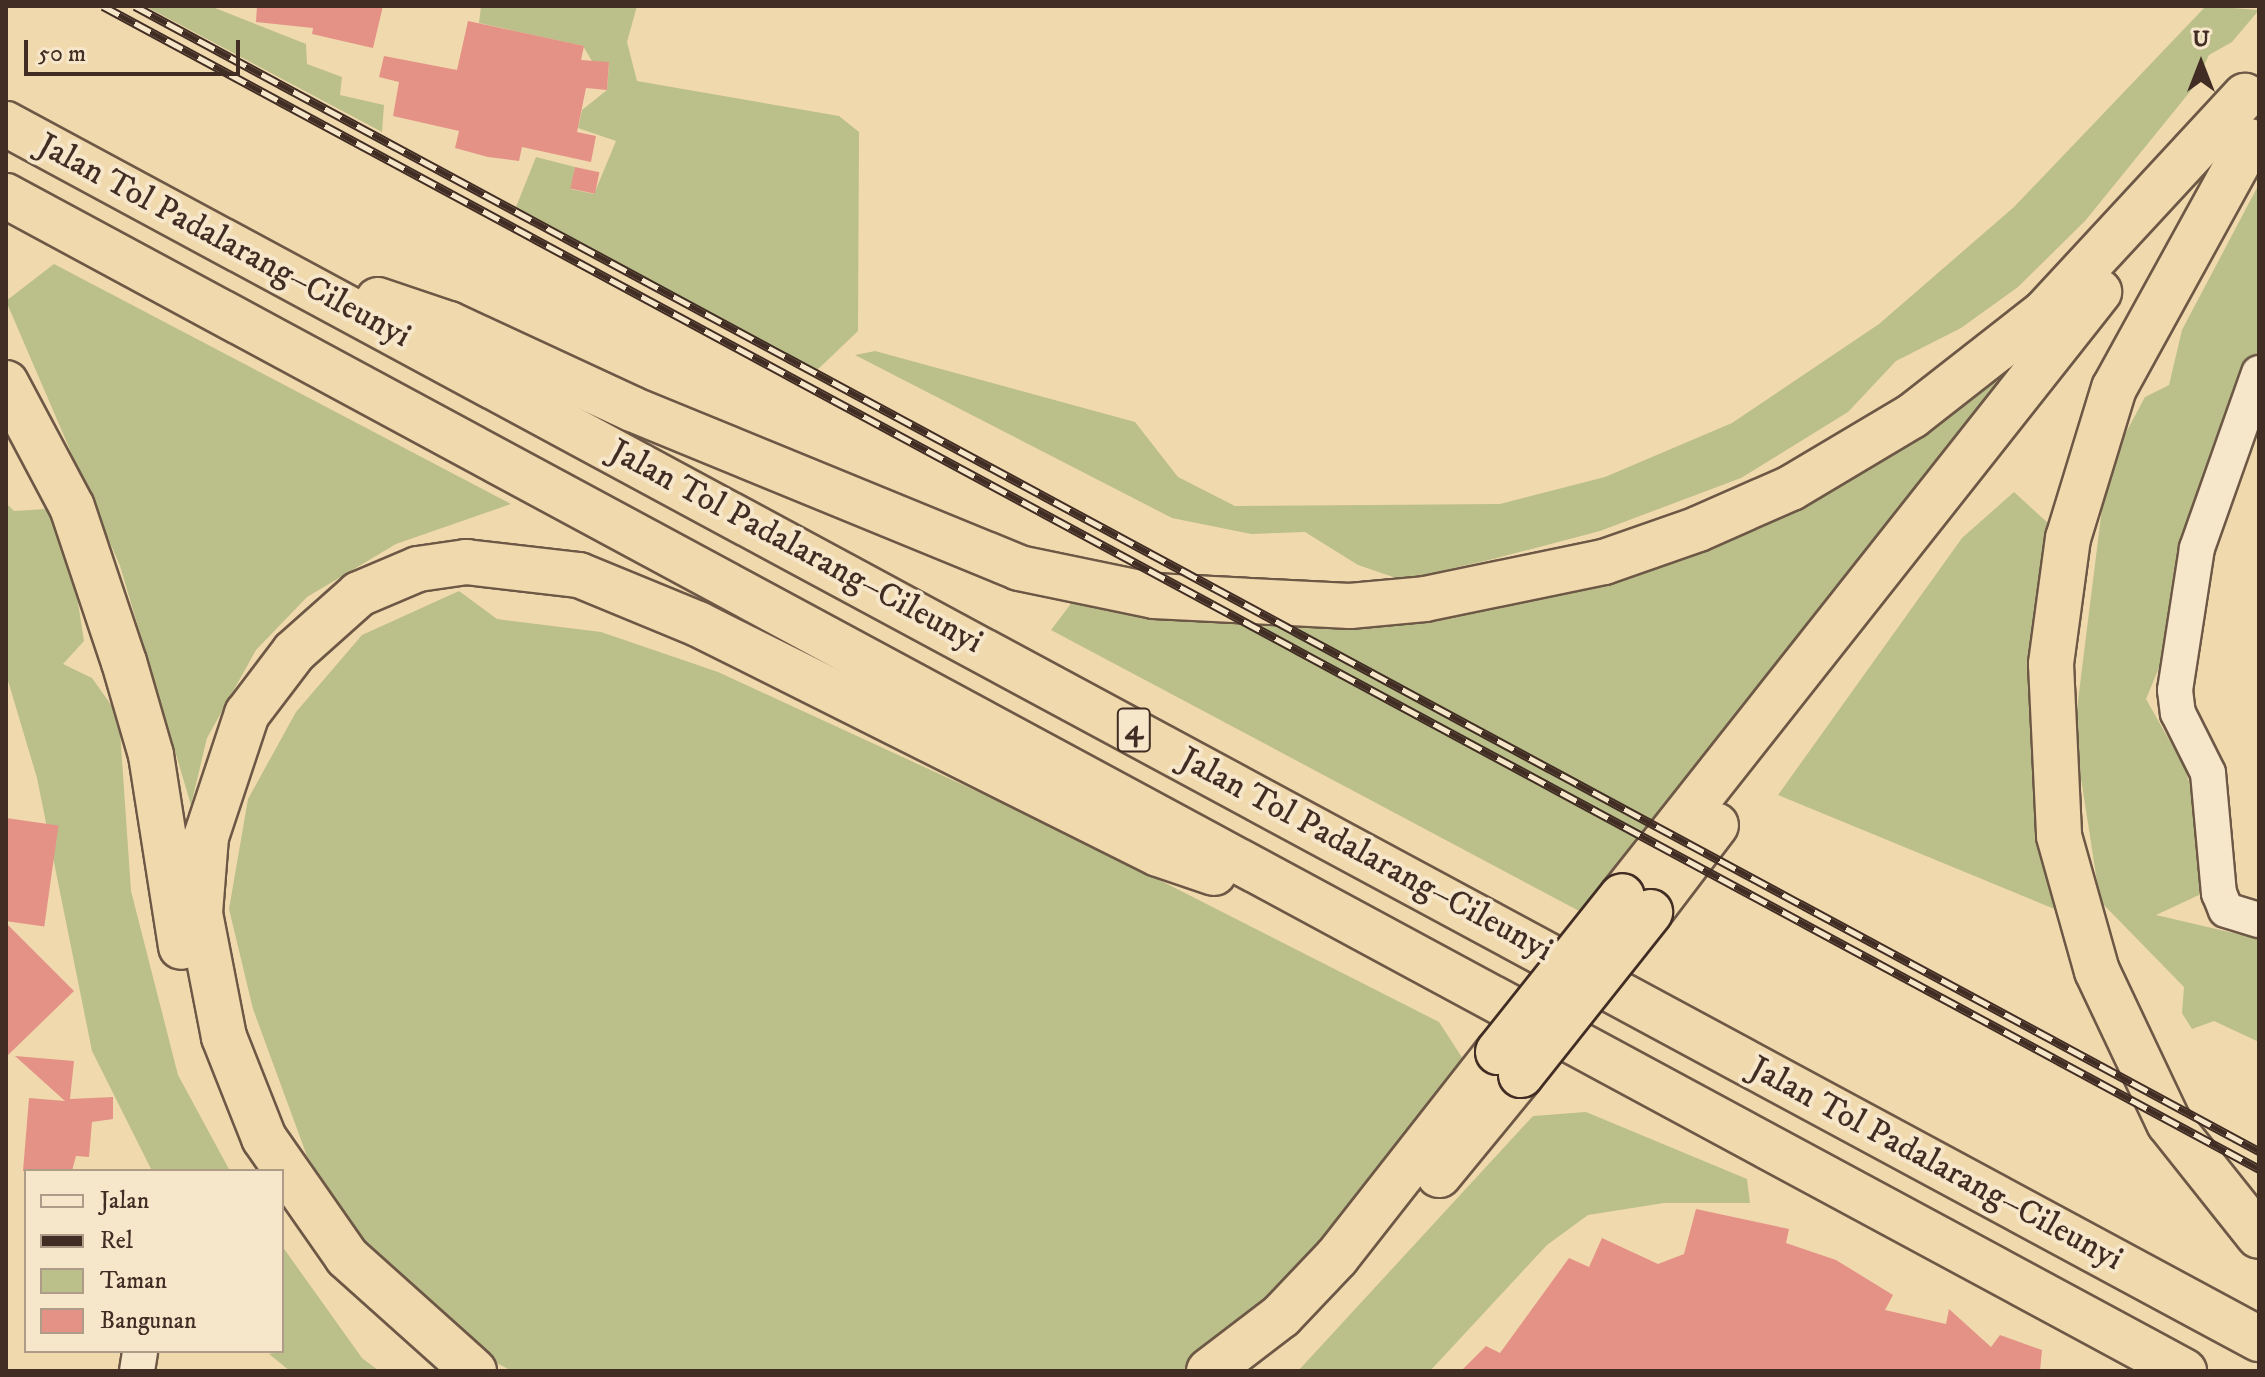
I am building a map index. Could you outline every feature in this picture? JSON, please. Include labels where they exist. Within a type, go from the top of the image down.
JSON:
[{"type":"highway","points":[[260,261],[449,324],[632,409],[1019,568],[1154,596],[1365,605],[1500,588],[1604,562],[1791,488],[1912,416],[2044,313],[2253,111]]},
{"type":"highway","points":[[1243,1371],[1313,1315],[1946,515],[2253,111]]},
{"type":"highway","points":[[2253,111],[2149,314],[2093,442],[2068,538],[2051,678],[2059,836],[2097,971],[2169,1123],[2259,1236]]},
{"type":"highway","name":"Jalan Tol Padalarang–Cileunyi","points":[[6,124],[2259,1339]]},
{"type":"highway","name":"Jalan Tol Padalarang–Cileunyi","points":[[6,196],[2184,1371]]},
{"type":"highway","points":[[6,383],[72,507],[99,581],[151,755],[200,1026],[232,1118],[259,1169]]},
{"type":"highway","points":[[474,1371],[347,1257],[264,1138],[224,1037],[200,913],[206,837],[247,714],[294,652],[359,594],[418,569],[466,562],[579,575],[698,624],[1158,854],[1344,919]]},
{"type":"highway","points":[[1209,1371],[1281,1316],[1510,1064]]},
{"type":"highway","points":[[284,1208],[330,1267],[444,1371]]},
{"type":"street","points":[[2259,373],[2197,548],[2175,690],[2178,713],[2208,773],[2219,893],[2226,910],[2259,920]]},
{"type":"green space","points":[[145,6],[210,6],[306,44],[307,64],[342,77],[340,95],[384,105],[382,132]]},
{"type":"green space","points":[[481,6],[637,6],[627,42],[637,81],[839,116],[859,132],[858,331],[813,374],[516,207],[536,157],[575,167],[571,189],[594,194],[616,141],[578,128],[582,110],[607,90],[609,63],[592,61],[583,46],[479,23]]},
{"type":"green space","points":[[2206,6],[2259,10],[2232,42],[2209,55],[2193,88],[2085,221],[2018,287],[1961,328],[1896,361],[1848,412],[1741,478],[1600,531],[1493,559],[1402,580],[1358,565],[1305,532],[1251,534],[1172,518],[855,355],[875,351],[1135,422],[1178,477],[1235,506],[1500,504],[1605,477],[1732,423],[1879,324],[2014,207]]},
{"type":"green space","points":[[2259,184],[2259,348],[2211,474],[2168,617],[2166,651],[2146,699],[2185,768],[2207,845],[2199,895],[2156,915],[2259,939],[2259,1042],[2214,1021],[2192,1029],[2182,1013],[2184,987],[2100,901],[2074,733],[2107,468],[2145,397],[2169,385],[2182,330]]},
{"type":"green space","points":[[54,264],[511,504],[396,544],[307,597],[256,650],[207,738],[191,805],[120,566],[6,301]]},
{"type":"green space","points":[[1986,377],[2002,385],[1581,912],[1051,630],[1073,601],[1589,583]]},
{"type":"green space","points":[[2014,492],[2059,533],[2057,910],[1778,795],[1962,538]]},
{"type":"green space","points":[[6,503],[14,511],[46,509],[67,532],[84,641],[63,664],[92,678],[119,716],[131,891],[178,1075],[229,1169],[151,1169],[92,1051],[37,778],[6,674]]},
{"type":"green space","points":[[459,591],[497,619],[601,632],[718,672],[1061,830],[1439,1022],[1465,1062],[1288,1292],[1186,1371],[512,1371],[472,1350],[371,1259],[307,1156],[253,1009],[229,909],[248,799],[296,712],[362,635]]},
{"type":"green space","points":[[1586,1112],[1747,1179],[1750,1203],[1664,1203],[1588,1215],[1547,1245],[1430,1371],[1298,1371],[1533,1116]]},
{"type":"green space","points":[[284,1249],[362,1358],[379,1371],[290,1371],[269,1354],[284,1353]]},
{"type":"building","points":[[257,6],[383,6],[373,48],[312,34],[313,28],[256,22]]},
{"type":"building","points":[[468,21],[584,46],[581,60],[609,62],[607,90],[586,88],[577,132],[596,136],[591,162],[522,147],[519,161],[488,157],[455,148],[459,131],[393,116],[399,82],[379,77],[384,56],[457,70]]},
{"type":"building","points":[[575,167],[599,172],[595,194],[570,189]]},
{"type":"building","points":[[6,818],[58,825],[44,926],[6,921]]},
{"type":"building","points":[[6,923],[74,991],[6,1057]]},
{"type":"building","points":[[15,1056],[74,1061],[70,1099],[113,1097],[113,1119],[92,1122],[89,1157],[76,1156],[73,1169],[23,1171],[29,1098],[65,1101]]},
{"type":"building","points":[[1696,1209],[1789,1229],[1786,1243],[1836,1260],[1893,1295],[1885,1310],[1946,1324],[1949,1309],[1991,1347],[2000,1335],[2042,1350],[2040,1371],[1461,1371],[1486,1346],[1500,1353],[1569,1258],[1589,1267],[1602,1238],[1658,1264],[1684,1254]]},
{"type":"railway","points":[[103,6],[2259,1169]]},
{"type":"railway","points":[[135,6],[2259,1151]]}]
